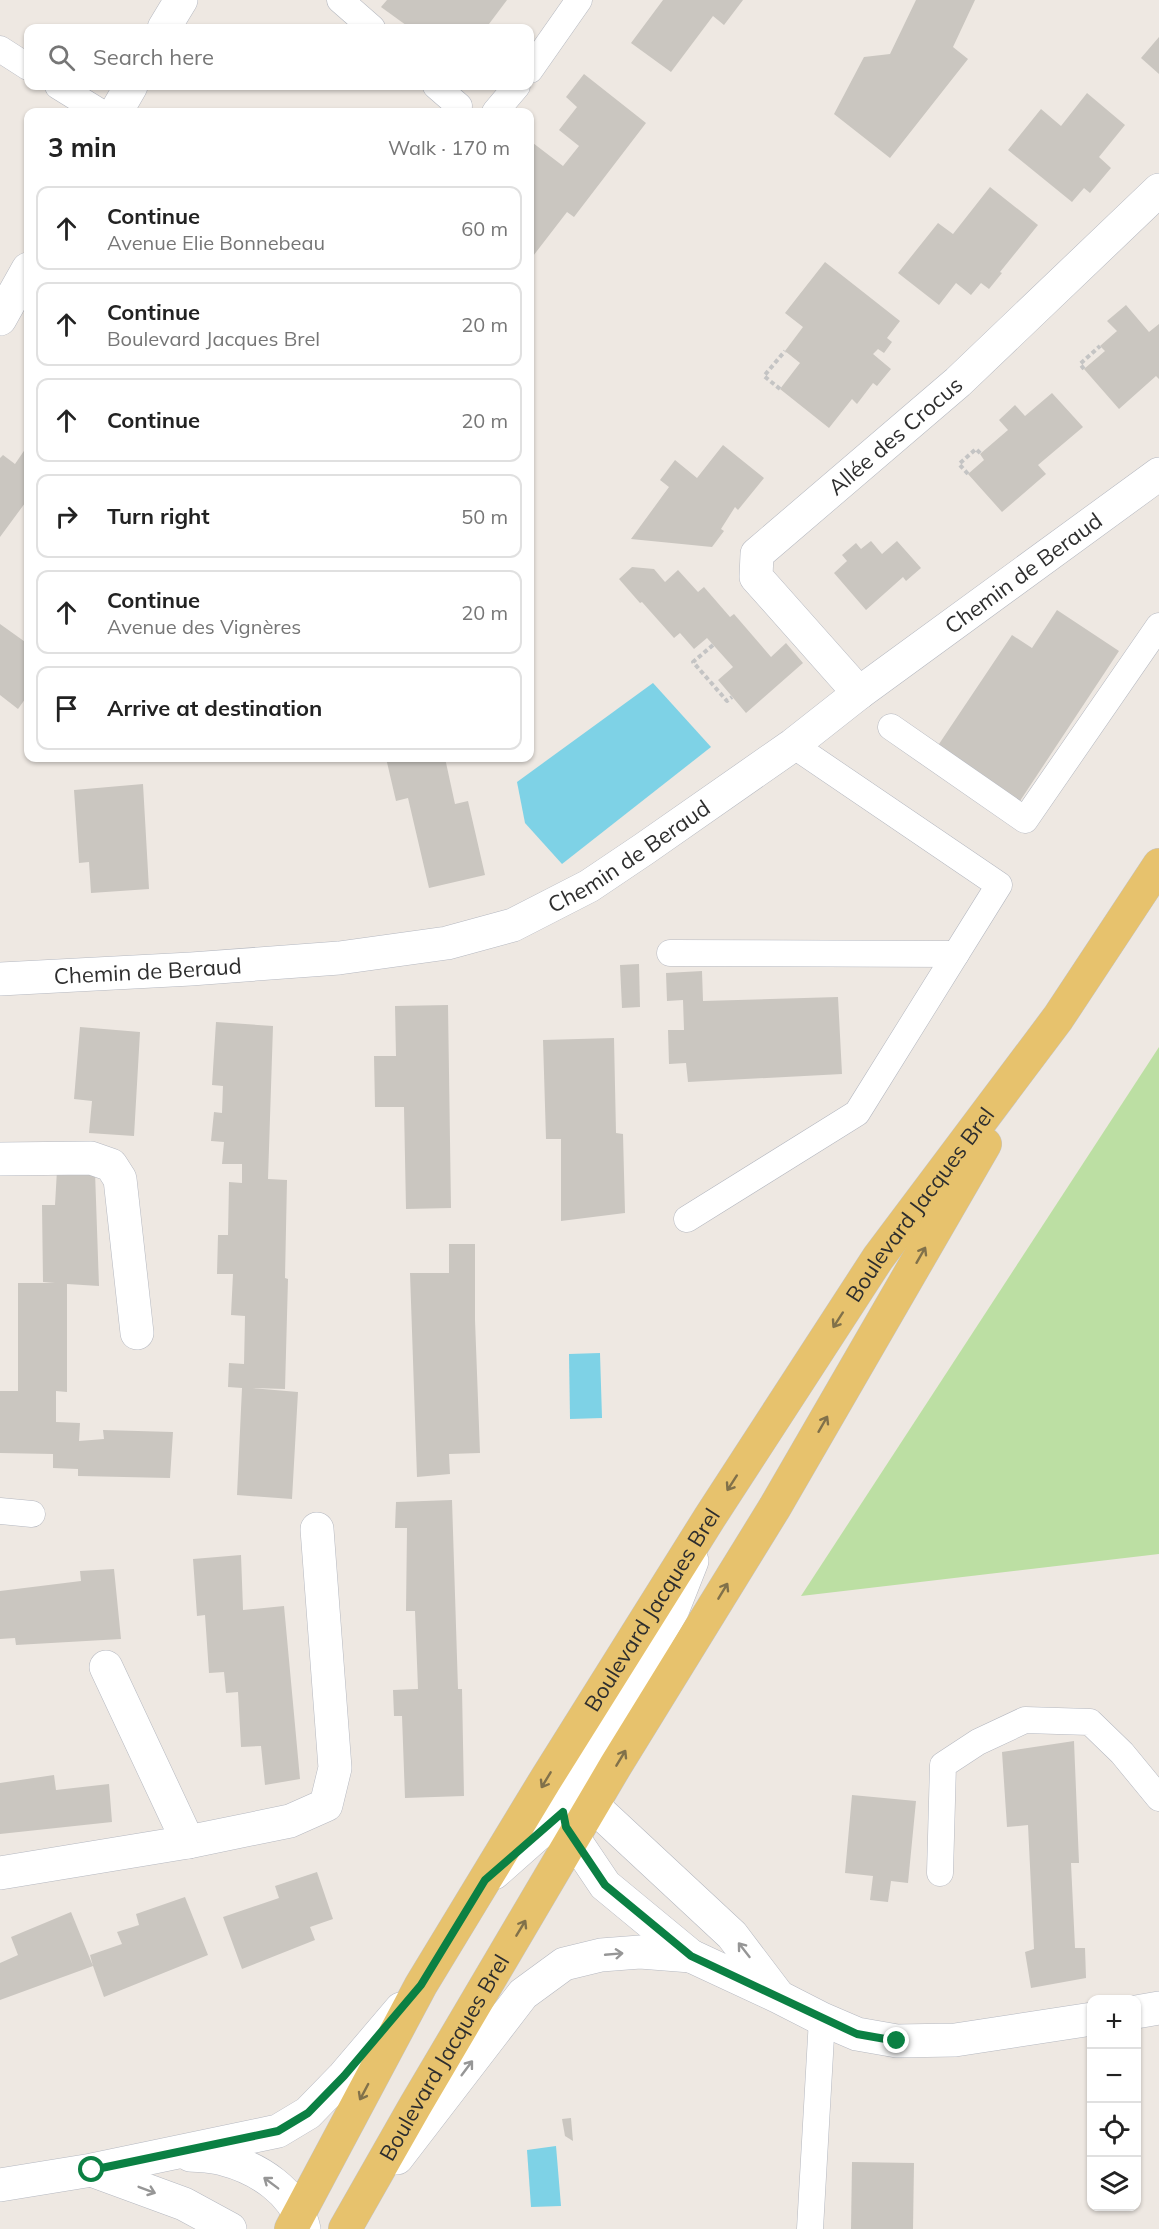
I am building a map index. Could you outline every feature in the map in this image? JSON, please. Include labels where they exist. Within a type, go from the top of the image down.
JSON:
[{"type":"main road","name":"Boulevard Jacques Brel","points":[[345,2224],[421,2096],[576,1820],[775,1507],[1058,1018],[1159,865]]},
{"type":"main road","name":"Boulevard Jacques Brel","points":[[298,2224],[421,1985],[710,1516],[878,1258],[1058,1018]]},
{"type":"street","points":[[166,24],[181,0]]},
{"type":"street","points":[[118,108],[129,90]]},
{"type":"street","name":"Allée des Crocus","points":[[859,693],[756,577],[757,554],[958,382],[1159,190]]},
{"type":"street","points":[[0,319],[24,276]]},
{"type":"street","name":"Chemin de Beraud","points":[[0,982],[339,958],[447,943],[513,925],[589,886],[793,745],[859,693],[1159,474]]},
{"type":"street","points":[[0,1159],[92,1158],[111,1165],[120,1179],[137,1333]]},
{"type":"street","points":[[710,1516],[673,1609],[566,1794],[605,1885],[691,1956],[857,2034],[897,2041],[955,2040],[1087,2020]]},
{"type":"street","points":[[0,1873],[189,1842],[290,1821],[326,1805],[335,1768],[317,1529]]},
{"type":"street","points":[[105,1667],[189,1842]]},
{"type":"street","points":[[485,1880],[576,1820],[603,1815],[732,1935],[779,1997]]},
{"type":"street","points":[[345,2224],[523,1994],[564,1964],[601,1955],[640,1952],[691,1956]]},
{"type":"street","points":[[0,2185],[92,2170],[278,2131],[308,2113],[344,2076],[421,1985]]},
{"type":"street","points":[[1141,2011],[1159,2008]]},
{"type":"street","points":[[174,2154],[222,2159],[256,2172],[288,2196],[298,2224]]},
{"type":"street","points":[[92,2170],[184,2204],[230,2229]]},
{"type":"lane","points":[[340,0],[367,24]]},
{"type":"lane","points":[[534,64],[579,0]]},
{"type":"lane","points":[[0,49],[24,64]]},
{"type":"lane","points":[[64,90],[94,108]]},
{"type":"lane","points":[[440,90],[459,106]]},
{"type":"lane","points":[[498,108],[514,90]]},
{"type":"lane","points":[[891,727],[1025,820],[1159,626]]},
{"type":"lane","points":[[687,1219],[856,1113],[999,885],[793,745]]},
{"type":"lane","points":[[670,953],[956,954]]},
{"type":"lane","points":[[0,1511],[32,1514]]},
{"type":"lane","points":[[940,1873],[943,1765],[978,1742],[1025,1720],[1090,1722],[1122,1753],[1159,1798]]},
{"type":"lane","points":[[810,2229],[822,2019]]},
{"type":"path","points":[[1084,369],[1080,364],[1100,346]]},
{"type":"path","points":[[780,389],[764,376],[785,351]]},
{"type":"path","points":[[968,474],[959,464],[976,449],[981,453]]},
{"type":"path","points":[[713,645],[693,662],[727,701],[732,697]]},
{"type":"green space","points":[[1159,1047],[1159,1554],[801,1596]]},
{"type":"water","points":[[653,683],[711,747],[562,864],[525,823],[517,782]]},
{"type":"water","points":[[600,1353],[602,1418],[570,1419],[569,1354]]},
{"type":"water","points":[[556,2146],[561,2206],[531,2207],[527,2150]]},
{"type":"building","points":[[387,0],[507,0],[489,24],[404,24],[381,7]]},
{"type":"building","points":[[663,0],[743,0],[724,25],[713,16],[671,72],[631,43]]},
{"type":"building","points":[[916,0],[975,0],[953,47],[968,59],[890,158],[834,114],[864,57],[890,54]]},
{"type":"building","points":[[1159,37],[1159,74],[1141,58]]},
{"type":"building","points":[[584,74],[646,123],[574,217],[567,212],[534,255],[534,144],[563,166],[579,146],[559,130],[577,107],[566,97]]},
{"type":"building","points":[[1087,93],[1125,125],[1099,157],[1111,168],[1090,193],[1084,188],[1072,202],[1008,150],[1041,109],[1061,126]]},
{"type":"building","points":[[990,187],[1038,225],[989,289],[981,283],[971,295],[956,283],[939,305],[898,273],[938,223],[953,234]]},
{"type":"building","points":[[825,262],[900,321],[887,338],[892,342],[884,353],[878,349],[873,354],[891,369],[877,386],[873,383],[857,404],[852,399],[829,428],[780,389],[800,363],[785,351],[803,327],[785,313]]},
{"type":"building","points":[[1126,305],[1149,332],[1159,324],[1159,379],[1156,376],[1119,409],[1084,369],[1105,351],[1100,346],[1117,331],[1107,321]]},
{"type":"building","points":[[1052,393],[1083,427],[1038,465],[1046,474],[1002,512],[968,474],[984,460],[980,454],[1008,430],[999,420],[1015,405],[1025,416]]},
{"type":"building","points":[[723,445],[764,478],[738,510],[735,507],[721,529],[724,531],[712,547],[631,539],[669,487],[660,480],[675,460],[697,478]]},
{"type":"building","points":[[24,451],[24,504],[0,537],[0,458],[3,455],[15,464]]},
{"type":"building","points":[[871,541],[882,554],[897,541],[921,568],[906,581],[903,577],[866,610],[834,573],[847,561],[842,555],[856,543],[861,549]]},
{"type":"building","points":[[632,567],[654,569],[665,582],[678,570],[698,592],[704,587],[730,617],[734,614],[771,657],[786,643],[803,663],[746,713],[718,680],[733,667],[707,638],[694,649],[680,633],[674,638],[619,579]]},
{"type":"building","points":[[1057,610],[1119,651],[1018,804],[935,750],[1012,635],[1032,648]]},
{"type":"building","points":[[0,624],[24,641],[24,701],[18,709],[0,695]]},
{"type":"building","points":[[387,762],[446,762],[455,804],[468,801],[485,875],[429,888],[408,798],[396,801]]},
{"type":"building","points":[[143,784],[149,889],[91,893],[89,862],[79,863],[74,790]]},
{"type":"building","points":[[639,964],[640,1007],[622,1008],[620,965]]},
{"type":"building","points":[[702,971],[703,1001],[838,997],[842,1074],[688,1082],[686,1063],[669,1064],[668,1030],[684,1030],[683,1000],[667,1001],[666,973]]},
{"type":"building","points":[[448,1005],[451,1208],[406,1209],[404,1107],[375,1107],[374,1056],[396,1056],[395,1006]]},
{"type":"building","points":[[216,1022],[273,1026],[268,1179],[287,1180],[285,1278],[288,1279],[285,1389],[252,1388],[298,1392],[292,1499],[237,1495],[242,1388],[228,1387],[229,1363],[244,1364],[245,1316],[231,1315],[233,1274],[217,1274],[218,1235],[228,1235],[229,1182],[242,1183],[242,1164],[222,1164],[224,1142],[211,1141],[214,1112],[222,1113],[223,1086],[212,1085]]},
{"type":"building","points":[[80,1027],[140,1032],[134,1136],[89,1133],[92,1101],[74,1099]]},
{"type":"building","points":[[614,1038],[616,1133],[623,1134],[625,1213],[561,1221],[561,1139],[546,1139],[543,1040]]},
{"type":"building","points":[[57,1170],[95,1172],[99,1286],[67,1284],[67,1392],[56,1391],[56,1422],[80,1423],[79,1441],[104,1439],[103,1430],[173,1432],[170,1478],[78,1476],[78,1469],[53,1468],[53,1454],[0,1453],[0,1391],[18,1391],[18,1283],[55,1283],[43,1282],[42,1205],[55,1205]]},
{"type":"building","points":[[449,1244],[475,1244],[475,1320],[480,1453],[449,1454],[450,1474],[417,1477],[410,1273],[449,1273]]},
{"type":"building","points":[[452,1500],[458,1689],[462,1689],[464,1796],[405,1798],[402,1716],[394,1716],[393,1690],[418,1689],[415,1611],[406,1611],[407,1528],[395,1528],[396,1502]]},
{"type":"building","points":[[241,1555],[243,1610],[284,1606],[300,1779],[265,1785],[261,1746],[241,1747],[238,1692],[226,1693],[224,1672],[209,1673],[205,1615],[197,1616],[193,1559]]},
{"type":"building","points":[[114,1569],[121,1639],[16,1645],[15,1638],[0,1639],[0,1591],[81,1581],[80,1571]]},
{"type":"building","points":[[1074,1741],[1079,1863],[1071,1863],[1075,1948],[1085,1948],[1086,1978],[1031,1988],[1025,1952],[1034,1949],[1028,1825],[1007,1827],[1002,1752]]},
{"type":"building","points":[[54,1775],[56,1790],[109,1784],[112,1822],[0,1834],[0,1783]]},
{"type":"building","points":[[852,1795],[916,1801],[908,1883],[891,1881],[888,1902],[870,1900],[873,1876],[845,1873]]},
{"type":"building","points":[[317,1872],[333,1919],[310,1927],[315,1940],[242,1969],[223,1917],[279,1898],[275,1886]]},
{"type":"building","points":[[185,1897],[208,1955],[104,1997],[90,1955],[122,1944],[117,1932],[139,1925],[136,1914]]},
{"type":"building","points":[[71,1912],[93,1966],[0,2000],[0,1963],[18,1955],[11,1937]]},
{"type":"building","points":[[571,2118],[573,2141],[565,2136],[562,2119]]},
{"type":"building","points":[[852,2162],[914,2163],[913,2229],[851,2229]]},
{"type":"route","points":[[92,2170],[278,2131],[308,2113],[344,2076],[421,1985],[485,1880],[563,1812],[566,1827],[605,1885],[691,1956],[857,2034],[897,2041]]}]
